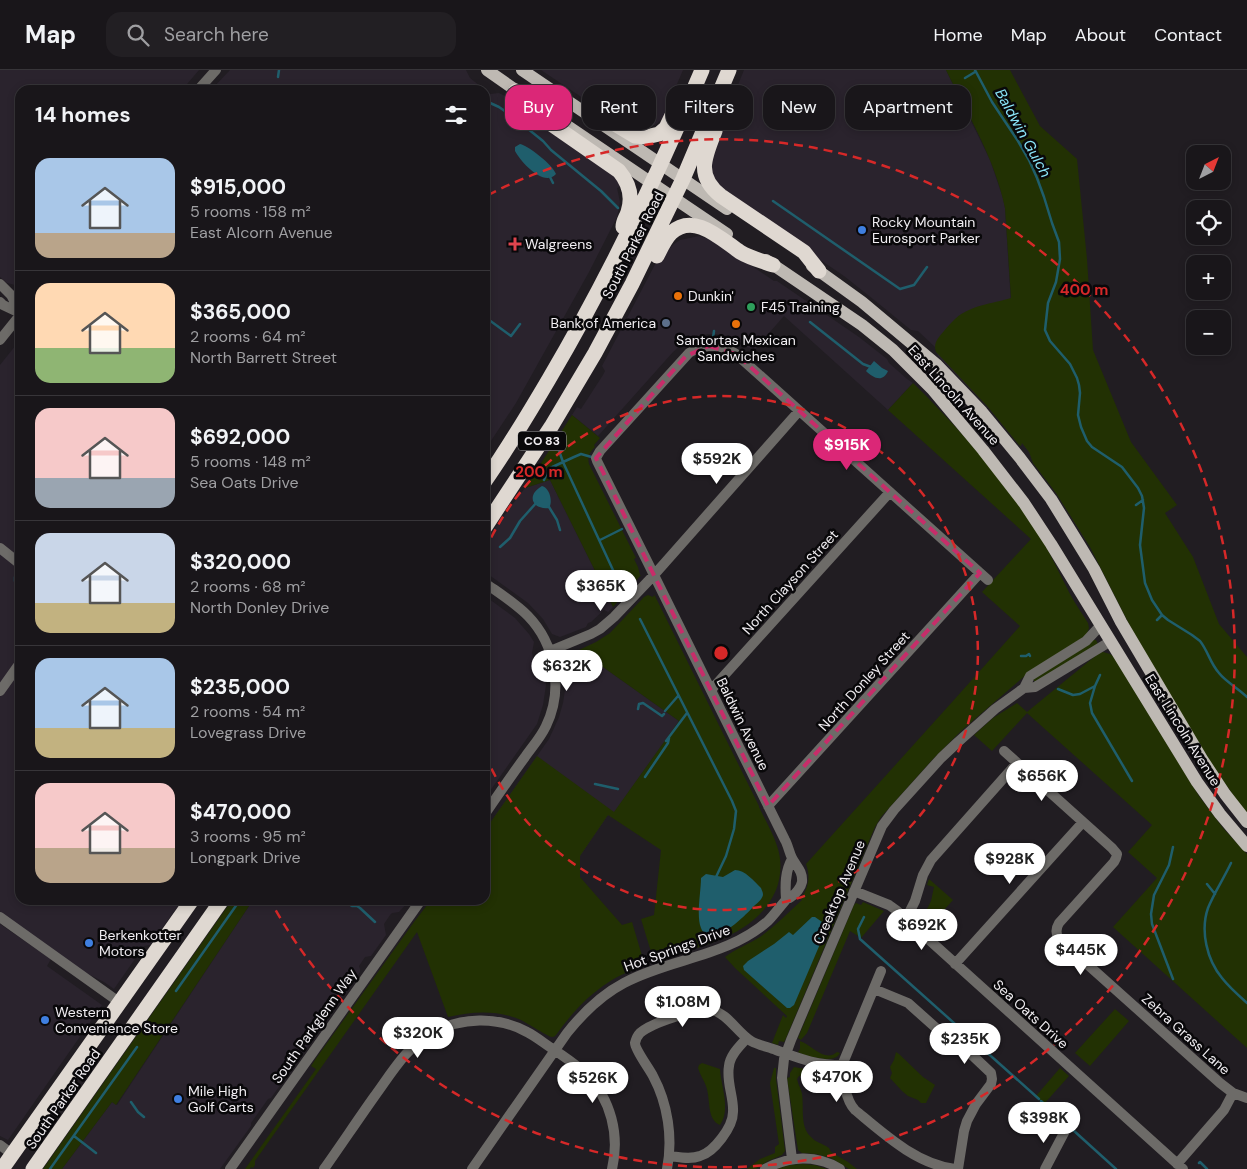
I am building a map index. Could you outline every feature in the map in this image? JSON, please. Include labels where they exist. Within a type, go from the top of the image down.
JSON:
[{"type":"highway","points":[[624,130],[638,137],[658,134],[666,128],[690,70]]},
{"type":"highway","name":"South Parker Road","points":[[490,473],[523,423],[589,310],[662,164],[702,70]]},
{"type":"highway","name":"South Parker Road","points":[[724,85],[730,70]]},
{"type":"highway","points":[[561,130],[615,167],[621,174],[628,186],[630,197],[629,208],[623,223],[626,239]]},
{"type":"highway","name":"South Parker Road","points":[[490,519],[546,434],[595,353],[632,284],[683,179],[704,130]]},
{"type":"highway","points":[[716,130],[704,162],[709,184],[721,196],[804,252],[819,270]]},
{"type":"highway","points":[[595,353],[617,331],[663,243],[670,233],[678,228],[702,227],[742,253],[772,265]]},
{"type":"highway","name":"South Parker Road","points":[[2,1169],[188,905]]},
{"type":"highway","name":"South Parker Road","points":[[33,1169],[218,905]]},
{"type":"main road","name":"East Lincoln Avenue","points":[[487,70],[508,85]]},
{"type":"main road","name":"East Lincoln Avenue","points":[[522,70],[582,111]]},
{"type":"main road","name":"East Lincoln Avenue","points":[[572,129],[873,334],[903,359],[925,382],[993,462],[1024,503],[1200,786],[1224,820],[1247,846]]},
{"type":"main road","name":"East Lincoln Avenue","points":[[611,130],[819,270],[868,307],[936,364],[986,417],[1020,458],[1050,499],[1097,574],[1121,622],[1197,752],[1225,794],[1247,822]]},
{"type":"street","points":[[202,85],[216,70]]},
{"type":"street","points":[[0,284],[11,295],[15,303]]},
{"type":"street","points":[[0,302],[15,311]]},
{"type":"street","points":[[0,340],[15,320]]},
{"type":"street","name":"Baldwin Avenue","points":[[792,858],[785,840],[596,458],[600,451],[686,356],[694,350],[703,347],[722,347],[733,351],[799,411]]},
{"type":"street","points":[[550,651],[600,629],[618,614],[799,411],[890,492]]},
{"type":"street","name":"North Donley Street","points":[[768,806],[984,577],[890,492]]},
{"type":"street","name":"North Clayson Street","points":[[710,690],[890,492]]},
{"type":"street","points":[[0,548],[15,560]]},
{"type":"street","points":[[490,587],[526,614],[539,630],[550,651],[554,667],[555,684],[552,708],[541,734],[490,807]]},
{"type":"street","name":"Creektop Avenue","points":[[792,1159],[782,1081],[785,1054],[879,832],[892,813],[937,762],[958,742],[1024,688],[1030,676],[1086,642],[1101,625]]},
{"type":"street","name":"Creektop Avenue","points":[[1024,688],[1035,687],[1111,641]]},
{"type":"street","points":[[0,691],[15,670]]},
{"type":"street","name":"Zebra Grass Lane","points":[[1004,752],[1116,852],[1116,860],[1112,865],[1059,923],[1056,928],[1057,937],[1220,1083],[1233,1092],[1247,1098]]},
{"type":"street","points":[[906,919],[915,901],[923,875],[931,860],[1017,763]]},
{"type":"street","points":[[955,964],[1083,822]]},
{"type":"street","points":[[786,899],[786,878],[788,866],[792,858]]},
{"type":"street","name":"Hot Springs Drive","points":[[472,1169],[581,1016],[614,988],[631,979],[710,953],[732,944],[757,930],[766,923],[786,899],[791,898],[801,885],[802,874],[792,858]]},
{"type":"street","name":"Sea Oats Drive","points":[[854,891],[889,905],[906,919],[1180,1166]]},
{"type":"street","name":"South Parkglenn Way","points":[[230,1169],[417,905]]},
{"type":"street","points":[[0,917],[119,1002]]},
{"type":"street","points":[[874,989],[908,1004],[954,1044],[972,1055],[991,1073],[991,1086],[976,1104],[967,1121],[956,1169],[936,1165],[905,1149],[855,1110],[849,1100],[842,1065],[881,971]]},
{"type":"street","points":[[667,1169],[669,1156],[668,1128],[664,1104],[655,1079],[636,1048],[635,1043],[638,1036],[645,1030],[662,1021],[706,1009],[718,1012],[747,1038],[756,1043],[816,1063],[842,1065]]},
{"type":"street","points":[[324,1169],[404,1056],[421,1039],[450,1025],[467,1021],[486,1020],[528,1032],[587,1075],[607,1104],[611,1117],[615,1147],[612,1169]]},
{"type":"street","points":[[669,1156],[690,1158],[702,1156],[712,1148],[728,1129],[733,1112],[728,1075],[729,1065],[733,1054],[747,1038]]},
{"type":"street","points":[[1180,1166],[1226,1108],[1233,1092]]},
{"type":"street","points":[[1045,1169],[1065,1131]]},
{"type":"street","points":[[0,1145],[12,1154]]},
{"type":"street","points":[[765,1169],[781,1162],[802,1158],[816,1159],[840,1169]]},
{"type":"highlighted area","points":[[709,346],[736,354],[980,573],[768,806],[596,458],[686,356]]},
{"type":"shaded area","points":[[0,70],[199,70],[186,85],[15,85],[15,285],[7,283],[0,277]]},
{"type":"shaded area","points":[[230,70],[466,70],[470,78],[479,85],[216,85]]},
{"type":"shaded area","points":[[541,70],[683,70],[677,85],[666,85],[666,110],[662,119],[656,124],[656,85],[582,85],[582,97],[572,91],[572,85],[563,85]]},
{"type":"shaded area","points":[[744,70],[946,70],[953,85],[845,85],[845,130],[971,130],[971,121],[990,160],[1003,198],[1011,304],[1087,543],[1056,493],[1033,463],[1029,452],[1022,443],[1021,446],[1019,445],[988,407],[938,356],[935,347],[918,331],[911,330],[844,276],[728,197],[713,180],[710,154],[720,130],[753,130],[753,85],[738,85]]},
{"type":"shaded area","points":[[499,93],[505,96],[505,130],[555,130],[605,164],[622,186],[617,188],[620,202],[617,217],[589,272],[516,403],[490,442],[490,94]]},
{"type":"shaded area","points":[[699,236],[715,241],[859,337],[913,383],[888,410],[784,316],[755,349],[746,347],[734,339],[716,334],[697,337],[682,344],[598,436],[572,415],[577,407],[581,409],[603,375],[605,371],[602,366],[662,251],[668,250],[680,240]]},
{"type":"shaded area","points":[[15,346],[15,905],[178,905],[150,945],[144,946],[114,989],[86,973],[0,912],[0,365]]},
{"type":"shaded area","points":[[550,480],[613,607],[608,612],[604,610],[588,623],[586,627],[560,637],[552,634],[543,619],[528,603],[490,576],[490,534],[525,488]]},
{"type":"shaded area","points":[[490,600],[515,618],[534,642],[532,653],[535,665],[545,672],[546,685],[543,705],[537,724],[490,791]]},
{"type":"shaded area","points":[[579,650],[679,721],[611,817],[608,815],[580,856],[490,831],[490,823],[549,739],[559,717],[565,690],[565,672],[562,661],[567,655]]},
{"type":"shaded area","points":[[250,905],[405,905],[399,912],[390,915],[384,924],[386,935],[371,956],[365,957],[359,966],[360,972],[320,1028],[316,1028],[309,1037],[310,1043],[298,1060],[296,1058],[287,1072],[288,1074],[271,1098],[268,1099],[220,1169],[62,1169],[112,1102],[117,1105]]},
{"type":"shaded area","points":[[0,924],[51,959],[47,966],[102,1005],[8,1140],[0,1136]]},
{"type":"green space","points":[[946,70],[1010,70],[1040,126],[1077,159],[1087,259],[1093,350],[1131,442],[1177,505],[1165,513],[1193,557],[1219,624],[1247,657],[1247,813],[1210,762],[1130,626],[1090,547],[1056,493],[1033,463],[1029,452],[1022,443],[1021,446],[1019,445],[988,407],[936,352],[935,346],[938,338],[961,314],[974,308],[1011,298],[1005,208],[995,172],[971,120],[971,85],[954,85]]},
{"type":"green space","points":[[913,383],[949,420],[1000,479],[1044,543],[1089,628],[1086,636],[1028,673],[961,731],[881,817],[875,827],[786,1038],[784,1042],[779,1041],[778,1045],[772,1043],[783,1015],[786,1018],[787,1016],[725,957],[760,937],[802,900],[808,882],[806,864],[1020,626],[982,592],[1031,539],[888,410]]},
{"type":"green space","points":[[572,415],[600,438],[589,454],[589,464],[636,558],[634,559],[641,575],[613,607],[550,480],[525,488]]},
{"type":"green space","points":[[648,595],[655,596],[774,838],[780,859],[780,875],[776,890],[767,905],[756,918],[727,936],[694,949],[661,959],[654,959],[641,919],[654,915],[661,850],[608,815],[580,856],[580,877],[622,925],[632,922],[643,959],[641,965],[601,987],[587,999],[556,1035],[552,1037],[521,1020],[503,1014],[485,1012],[448,1017],[417,932],[255,1161],[253,1168],[245,1169],[316,1069],[311,1066],[317,1057],[427,905],[490,905],[490,823],[537,756],[614,812],[679,721],[579,650],[610,633]]},
{"type":"green space","points":[[1093,640],[1096,640],[1098,644],[1036,682],[1034,681],[1033,679]]},
{"type":"green space","points":[[1103,652],[1113,656],[1199,796],[1223,828],[1247,854],[1247,1048],[1113,927],[1157,878],[1128,852],[1152,825],[1027,713],[992,751],[974,735],[993,718],[1017,703],[1027,712],[1099,653]]},
{"type":"green space","points":[[929,879],[953,900],[927,929],[915,916],[916,913],[923,917],[931,901],[934,887],[927,885]]},
{"type":"green space","points":[[863,902],[884,911],[861,938],[850,931],[807,1033],[801,1040],[798,1038],[854,905],[856,903],[861,905]]},
{"type":"green space","points":[[228,905],[250,905],[116,1105],[112,1102],[62,1169],[43,1169]]},
{"type":"green space","points":[[1115,1009],[1129,1021],[1090,1066],[1075,1053]]},
{"type":"green space","points":[[800,1041],[823,1054],[832,1055],[837,1052],[840,1053],[837,1057],[830,1059],[805,1055],[798,1052]]},
{"type":"green space","points":[[896,1052],[923,1077],[935,1085],[926,1103],[921,1103],[908,1096],[890,1078],[892,1073],[890,1067]]},
{"type":"green space","points":[[702,1063],[720,1069],[725,1112],[720,1125],[711,1113],[705,1084],[698,1068]]},
{"type":"green space","points":[[794,1067],[814,1072],[814,1078],[807,1075],[799,1076],[797,1079],[802,1094],[804,1122],[807,1132],[815,1140],[829,1148],[831,1152],[857,1169],[849,1169],[831,1158],[802,1153],[798,1150],[787,1078],[790,1077]]},
{"type":"green space","points":[[774,1068],[776,1068],[785,1151],[782,1155],[756,1169],[747,1169],[760,1159],[775,1153],[775,1147],[779,1144],[770,1083]]},
{"type":"green space","points":[[1060,1068],[1069,1076],[1044,1104],[1036,1096]]},
{"type":"green space","points":[[803,1164],[827,1169],[777,1169],[789,1165]]},
{"type":"water","points":[[520,144],[540,156],[556,174],[545,178],[527,167],[515,151],[515,147]]},
{"type":"water","points":[[874,361],[888,371],[886,375],[878,378],[866,371]]},
{"type":"water","points":[[542,486],[547,489],[550,496],[549,508],[538,507],[533,501],[534,494]]},
{"type":"water","points":[[735,870],[739,870],[752,879],[761,888],[763,895],[759,902],[735,924],[719,934],[712,936],[705,934],[701,928],[699,917],[701,878],[706,874],[723,877]]},
{"type":"water","points":[[812,917],[825,924],[826,930],[794,1005],[787,1008],[744,970],[743,966],[789,932],[793,935]]},
{"type":"waterway","points":[[278,77],[279,70]]},
{"type":"waterway","name":"Baldwin Gulch","points":[[975,70],[992,102],[1029,160],[1044,197],[1059,242],[1060,259],[1056,282],[1048,303],[1045,330],[1050,341],[1070,364],[1077,378],[1080,393],[1078,415],[1087,441],[1092,447],[1122,467],[1142,496],[1144,508],[1140,545],[1145,583],[1152,600],[1162,615],[1200,641],[1219,673],[1247,697]]},
{"type":"waterway","points":[[965,78],[975,72]]},
{"type":"waterway","points":[[490,103],[512,116],[543,141],[618,208]]},
{"type":"waterway","points":[[549,175],[553,183]]},
{"type":"waterway","points":[[773,201],[900,289],[914,285],[927,267]]},
{"type":"waterway","points":[[490,321],[511,336],[520,324]]},
{"type":"waterway","points":[[810,322],[863,364],[871,367]]},
{"type":"waterway","points":[[713,338],[714,331]]},
{"type":"waterway","points":[[557,445],[619,583]]},
{"type":"waterway","points":[[544,480],[548,469],[574,457],[581,454],[595,458]]},
{"type":"waterway","name":"Baldwin Gulch","points":[[1136,505],[1143,500]]},
{"type":"waterway","points":[[500,547],[510,538],[520,521],[537,502]]},
{"type":"waterway","points":[[549,507],[557,520],[560,530]]},
{"type":"waterway","points":[[600,540],[622,529]]},
{"type":"waterway","points":[[1157,620],[1162,615]]},
{"type":"waterway","points":[[640,619],[736,811],[734,829],[726,856],[716,877]]},
{"type":"waterway","points":[[1021,656],[1029,654],[1030,656]]},
{"type":"waterway","points":[[1058,689],[1073,695],[1080,694],[1095,686],[1100,675]]},
{"type":"waterway","points":[[1095,686],[1090,703],[1092,713],[1132,781]]},
{"type":"waterway","points":[[665,711],[678,696]]},
{"type":"waterway","points":[[638,709],[639,704],[643,703],[662,716],[664,714]]},
{"type":"waterway","points":[[666,741],[687,713]]},
{"type":"waterway","points":[[645,777],[668,743],[669,738]]},
{"type":"waterway","points":[[595,784],[618,789]]},
{"type":"waterway","points":[[1173,847],[1169,865],[1154,895],[1151,914],[1152,924],[1173,979]]},
{"type":"waterway","name":"Baldwin Gulch","points":[[1231,863],[1208,908],[1205,926],[1206,945],[1217,971],[1228,985],[1247,1003]]},
{"type":"waterway","points":[[1207,884],[1215,894]]},
{"type":"waterway","points":[[176,991],[236,905]]},
{"type":"waterway","points":[[350,905],[360,908],[375,922]]},
{"type":"waterway","points":[[864,917],[858,929],[860,939],[1039,1099]]},
{"type":"waterway","points":[[50,1169],[137,1047]]},
{"type":"waterway","points":[[1041,1101],[1116,1169]]},
{"type":"waterway","points":[[131,1102],[144,1117]]},
{"type":"waterway","points":[[74,1136],[96,1153]]},
{"type":"waterway","points":[[1199,1163],[1207,1169]]},
{"type":"place","name":"Rocky Mountain Eurosport Parker","points":[[862,230]]},
{"type":"place","name":"Walgreens","points":[[515,244]]},
{"type":"place","name":"Dunkin'","points":[[678,296]]},
{"type":"place","name":"F45 Training","points":[[751,307]]},
{"type":"place","name":"Bank of America","points":[[666,323]]},
{"type":"place","name":"Santortas Mexican Sandwiches","points":[[736,324]]},
{"type":"place","name":"Berkenkotter Motors","points":[[89,943]]},
{"type":"place","name":"Western Convenience Store","points":[[45,1020]]},
{"type":"place","name":"Mile High Golf Carts","points":[[178,1099]]}]
